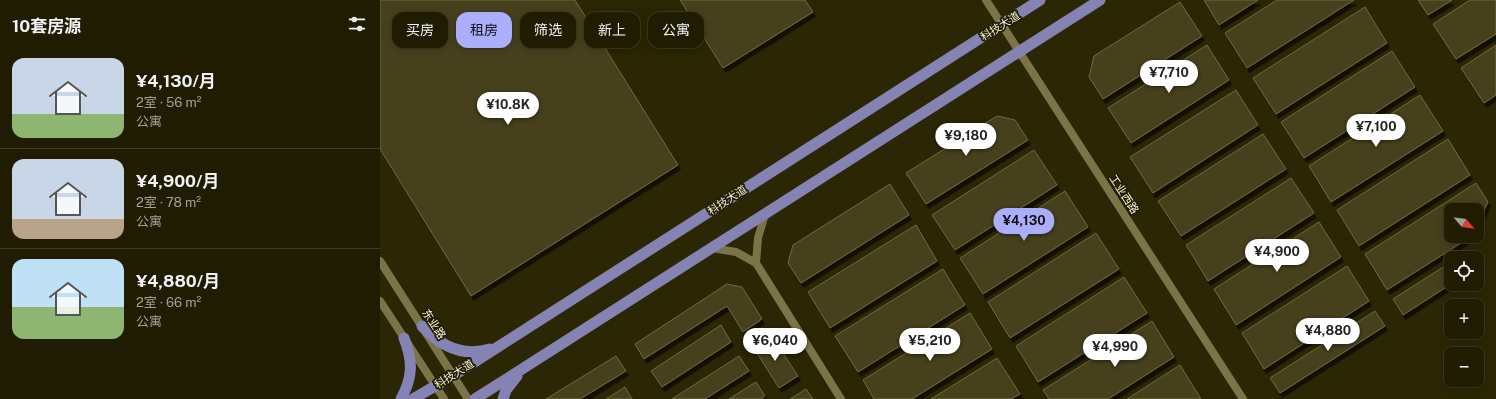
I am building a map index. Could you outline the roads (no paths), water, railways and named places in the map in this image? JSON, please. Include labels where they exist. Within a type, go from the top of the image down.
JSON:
[{"type":"main road","name":"科技大道","points":[[413,399],[454,375],[1040,0]]},
{"type":"main road","points":[[475,399],[1100,0]]},
{"type":"main road","points":[[422,326],[437,341],[456,350],[477,352],[498,346]]},
{"type":"main road","points":[[401,399],[407,388],[410,375],[410,356],[404,338]]},
{"type":"main road","points":[[502,399],[513,380],[531,363]]},
{"type":"street","name":"工业西路","points":[[986,0],[1243,399]]},
{"type":"street","points":[[756,263],[758,238],[765,214]]},
{"type":"street","points":[[712,248],[736,252],[756,263],[841,399]]},
{"type":"street","name":"东业路","points":[[380,261],[468,399]]},
{"type":"street","points":[[380,301],[444,399]]}]
